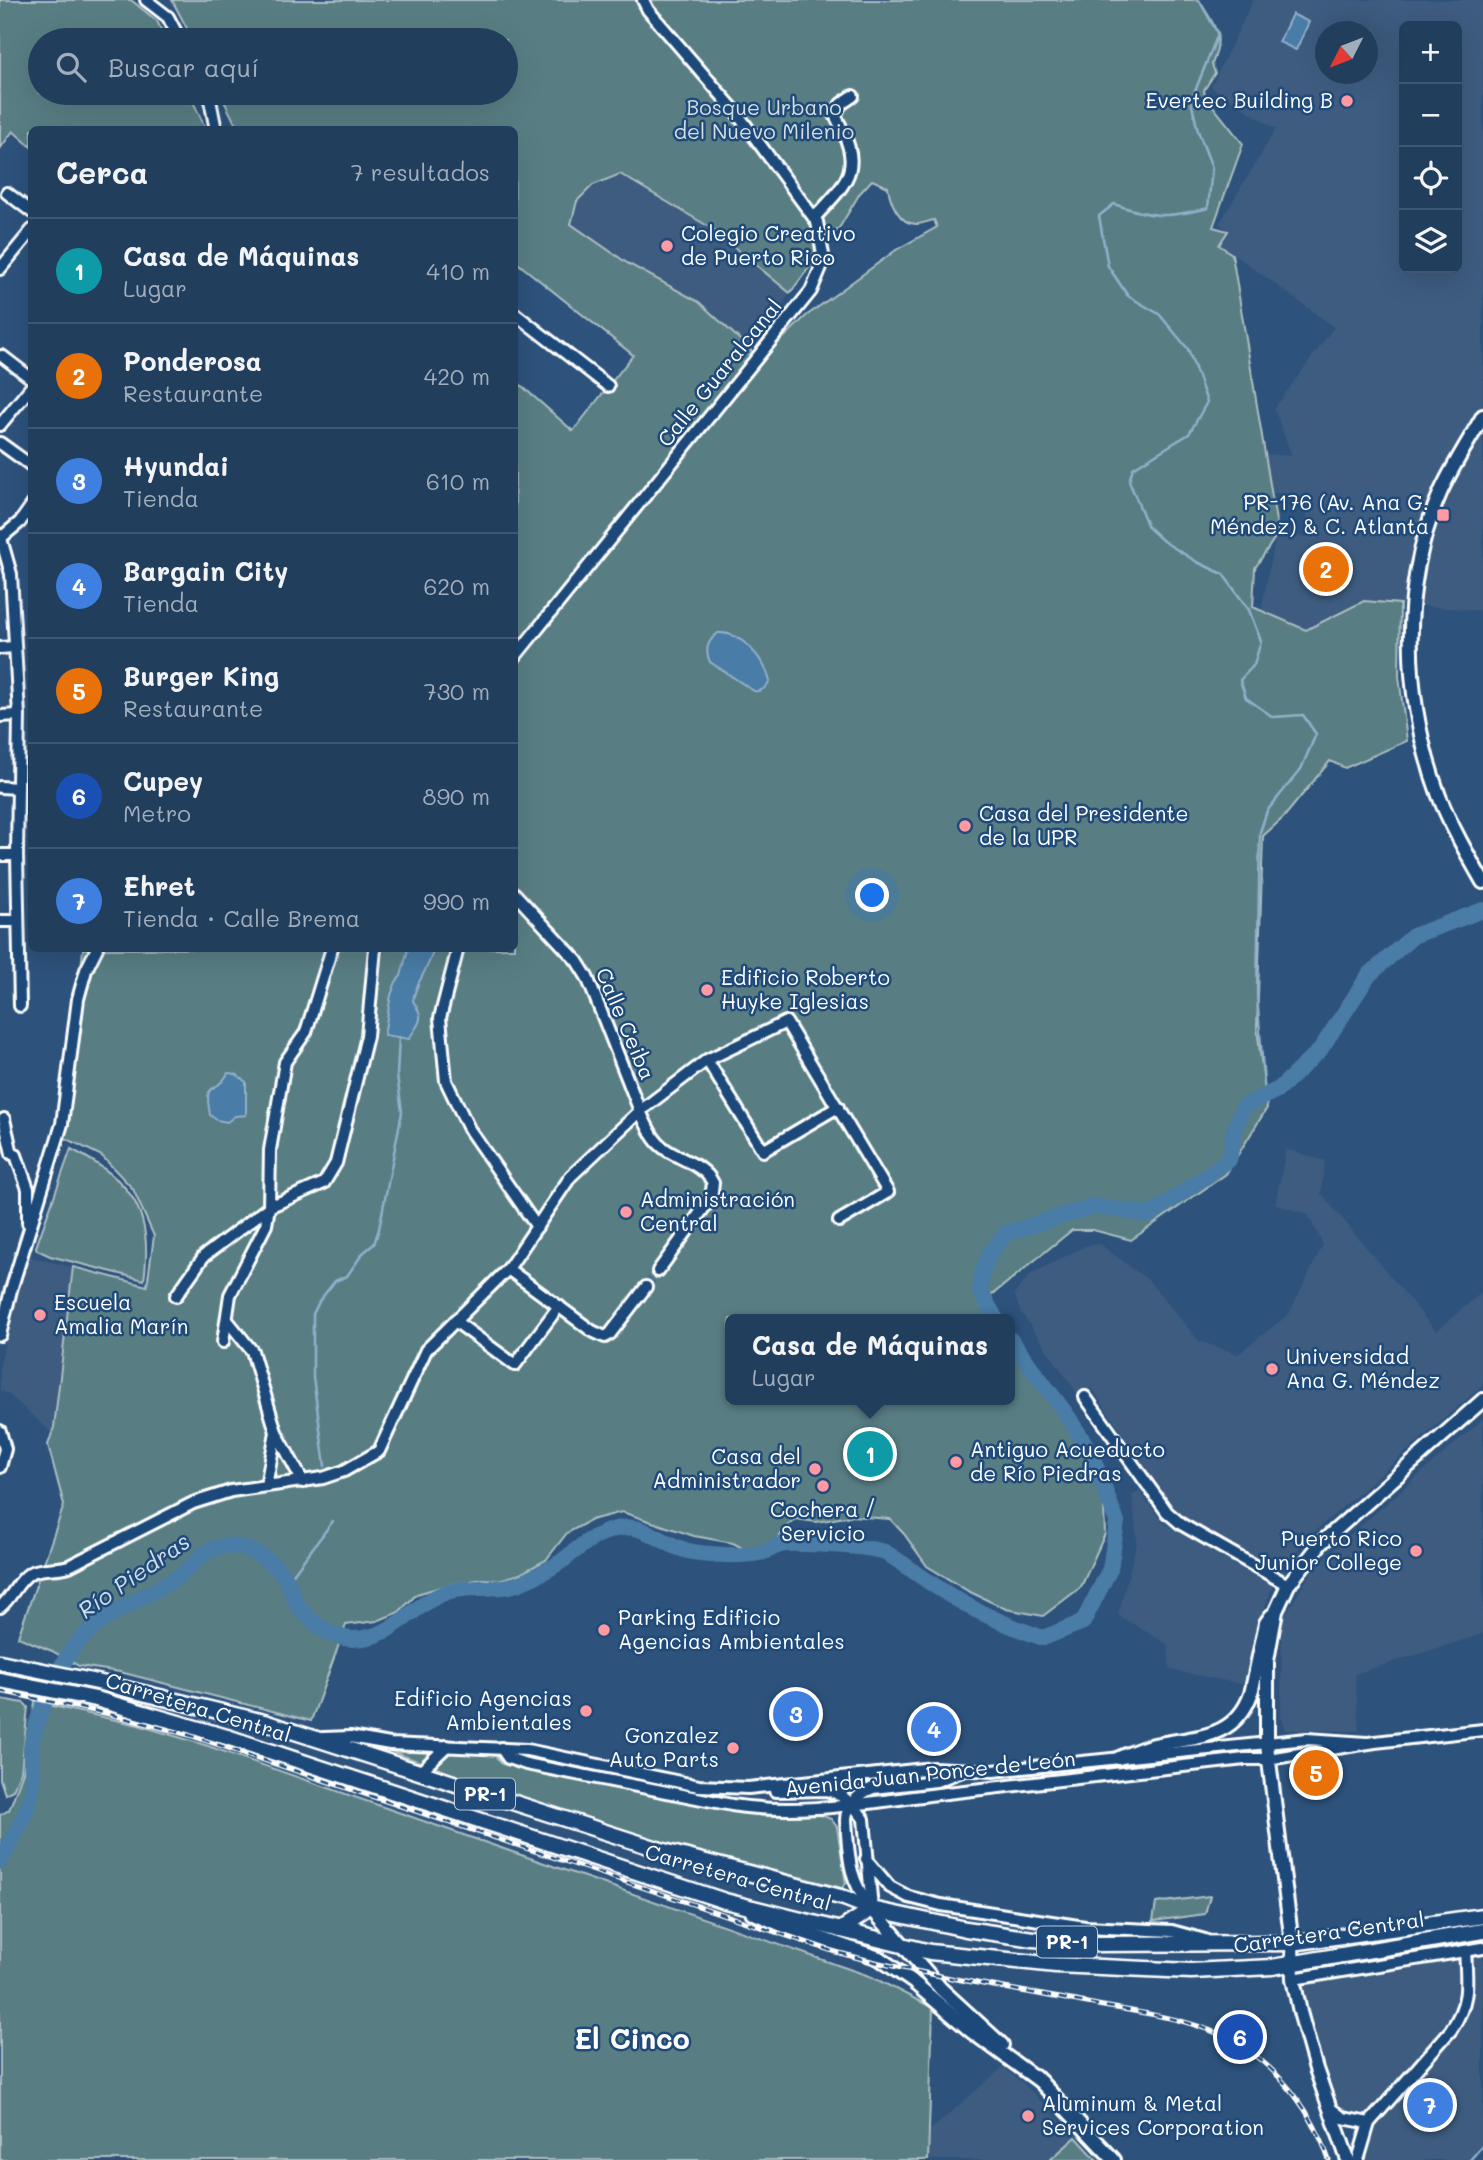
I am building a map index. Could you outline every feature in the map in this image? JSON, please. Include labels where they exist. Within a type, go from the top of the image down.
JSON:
[{"type":"highway","name":"Carretera Central","points":[[2,1663],[97,1682],[264,1722],[664,1851],[844,1898],[872,1909],[966,1929],[1033,1939],[1095,1944],[1292,1943],[1483,1916]]},
{"type":"highway","name":"Carretera Central","points":[[1,1680],[96,1699],[226,1737],[725,1901],[930,1952],[1044,1964],[1191,1971],[1272,1967],[1483,1931]]},
{"type":"highway","points":[[841,1930],[872,1909]]},
{"type":"main road","points":[[1480,876],[1440,798],[1423,744],[1413,685],[1411,611],[1419,556],[1441,490],[1483,416]]},
{"type":"main road","points":[[1348,2160],[1309,2046],[1293,1979],[1292,1943],[1268,1759],[1267,1661],[1276,1611],[1288,1585],[1321,1543],[1483,1400]]},
{"type":"main road","points":[[1119,1758],[1148,1747],[1202,1737],[1226,1728],[1237,1720],[1251,1694],[1266,1623],[1276,1611]]},
{"type":"main road","points":[[725,1901],[782,1925],[879,1958],[912,1981],[972,2032],[1041,2082]]},
{"type":"main road","points":[[872,1909],[941,1989],[1041,2082],[1114,2160]]},
{"type":"street","points":[[146,0],[168,17],[174,28]]},
{"type":"street","name":"Calle Guaralcanal","points":[[518,653],[811,291],[824,260],[822,240],[814,218],[736,112],[656,20],[643,0]]},
{"type":"street","points":[[814,218],[842,188],[850,171],[852,158],[847,137],[835,115],[841,104],[853,96]]},
{"type":"street","points":[[211,105],[215,126]]},
{"type":"street","points":[[7,193],[28,209]]},
{"type":"street","points":[[0,269],[28,235]]},
{"type":"street","points":[[518,316],[608,386]]},
{"type":"street","points":[[2,356],[28,376]]},
{"type":"street","points":[[0,425],[28,391]]},
{"type":"street","points":[[0,443],[28,463]]},
{"type":"street","points":[[20,1006],[17,855],[19,715],[15,648],[1,536],[20,522],[28,511]]},
{"type":"street","points":[[0,649],[15,648]]},
{"type":"street","points":[[0,716],[19,715]]},
{"type":"street","points":[[0,788],[18,788]]},
{"type":"street","points":[[0,855],[17,855]]},
{"type":"street","name":"Calle Ceiba","points":[[518,897],[577,961],[587,977],[640,1111],[657,1142],[684,1161],[699,1166],[713,1183],[710,1198],[658,1271]]},
{"type":"street","points":[[0,921],[18,921]]},
{"type":"street","points":[[0,1335],[5,1290],[28,1233],[62,1124],[78,999],[86,970],[95,952]]},
{"type":"street","points":[[223,1342],[230,1295],[266,1225],[270,1150],[285,1062],[306,1032],[331,952]]},
{"type":"street","points":[[176,1296],[204,1256],[269,1207],[324,1182],[336,1163],[367,1036],[375,952]]},
{"type":"street","points":[[457,952],[440,1018],[446,1081],[469,1129],[537,1227]]},
{"type":"street","points":[[0,1607],[14,1594],[25,1577],[35,1572],[69,1566],[193,1503],[231,1491],[303,1482],[344,1471],[379,1451],[426,1350],[508,1269],[571,1176],[640,1111],[707,1060],[786,1022],[888,1192],[839,1221]]},
{"type":"street","points":[[707,1060],[763,1151],[838,1107]]},
{"type":"street","points":[[4,1119],[12,1154],[16,1155],[28,1189],[28,1233]]},
{"type":"street","points":[[508,1269],[604,1337],[610,1334],[646,1287]]},
{"type":"street","points":[[455,1321],[515,1365],[559,1306]]},
{"type":"street","points":[[227,1320],[252,1351],[276,1432],[303,1482]]},
{"type":"street","points":[[1085,1397],[1167,1512],[1181,1524],[1288,1585]]},
{"type":"street","points":[[0,1431],[5,1449],[0,1466]]},
{"type":"street","points":[[265,1486],[276,1432]]},
{"type":"street","name":"Avenida Juan Ponce de León","points":[[501,1748],[508,1758],[526,1764],[749,1807],[801,1809],[1245,1759],[1268,1759],[1367,1743],[1483,1730]]},
{"type":"street","name":"Avenida Juan Ponce de León","points":[[317,1738],[350,1737],[390,1744],[527,1750],[699,1786],[748,1788],[933,1768],[993,1771],[1249,1744],[1267,1745],[1307,1740],[1367,1743]]},
{"type":"street","points":[[421,1771],[447,1745]]},
{"type":"street","name":"Avenida Juan Ponce de León","points":[[1245,1759],[1260,1753],[1267,1745]]},
{"type":"street","points":[[872,1909],[859,1892],[851,1872],[846,1813],[852,1804],[873,1788],[936,1781],[968,1769]]},
{"type":"street","points":[[748,1788],[762,1791],[834,1791],[852,1804],[863,1819],[872,1909]]},
{"type":"street","points":[[866,1860],[890,1887],[909,1896],[941,1905],[1084,1927],[1172,1931],[1218,1944]]},
{"type":"street","points":[[1293,1979],[1483,1948]]},
{"type":"street","points":[[1358,2160],[1369,2123],[1451,2030],[1460,2015],[1467,1987],[1465,1951]]},
{"type":"street","points":[[1330,2108],[1343,2119],[1369,2123]]},
{"type":"shaded area","points":[[1253,0],[1483,0],[1483,611],[1364,601],[1306,630],[1261,611],[1276,535],[1306,537],[1307,498],[1267,492],[1265,454],[1292,456],[1274,409],[1334,327],[1221,245],[1229,231],[1219,224],[1276,129],[1211,87]]},
{"type":"shaded area","points":[[1292,14],[1309,22],[1296,50],[1279,42]]},
{"type":"shaded area","name":"Colegio Creativo de Puerto Rico","points":[[620,174],[711,228],[790,293],[750,349],[699,302],[627,263],[571,224],[577,201],[593,185]]},
{"type":"shaded area","points":[[718,633],[736,637],[758,656],[770,681],[763,689],[754,691],[710,662],[708,646]]},
{"type":"shaded area","points":[[407,952],[432,952],[414,994],[413,1001],[420,1021],[409,1039],[384,1035],[391,995],[401,976]]},
{"type":"shaded area","points":[[228,1073],[236,1074],[246,1082],[246,1115],[235,1116],[227,1122],[210,1115],[208,1096],[209,1091]]},
{"type":"shaded area","name":"Universidad Ana G. Méndez","points":[[1286,1149],[1325,1161],[1321,1193],[1436,1331],[1483,1291],[1483,1385],[1306,1539],[1282,1572],[1185,1519],[1163,1494],[1092,1388],[1079,1396],[1020,1311],[1014,1294],[1031,1274],[1085,1246],[1100,1244],[1149,1281],[1199,1341],[1238,1354],[1289,1314],[1323,1245],[1308,1215],[1275,1204]]},
{"type":"shaded area","name":"Escuela Amalia Marín","points":[[27,1256],[73,1267],[52,1433],[7,1393],[0,1391],[0,1363]]},
{"type":"shaded area","name":"Universidad Ana G. Méndez","points":[[1483,1419],[1483,1634],[1355,1674],[1359,1731],[1285,1730],[1281,1718],[1282,1619],[1313,1570]]},
{"type":"shaded area","points":[[1139,1491],[1163,1522],[1273,1586],[1257,1626],[1246,1685],[1170,1670],[1168,1645],[1118,1615],[1137,1542],[1132,1495]]},
{"type":"shaded area","points":[[1483,1948],[1483,2145],[1470,2160],[1358,2160],[1369,2124],[1330,2108],[1293,1979]]},
{"type":"shaded area","points":[[1003,2067],[1025,2085],[1076,2137],[1050,2160],[928,2160],[928,2132]]},
{"type":"green space","points":[[0,0],[131,0],[157,21],[160,28],[28,28],[28,105],[195,105],[205,126],[28,126],[28,144],[13,131],[0,149]]},
{"type":"green space","name":"Bosque Urbano del Nuevo Milenio","points":[[172,0],[1199,0],[1213,23],[1218,37],[1212,64],[1215,73],[1204,90],[1205,96],[1243,144],[1213,227],[1228,231],[1219,245],[1232,254],[1278,533],[1255,568],[1253,607],[1306,630],[1364,601],[1400,604],[1399,676],[1407,741],[1345,768],[1330,761],[1284,817],[1263,836],[1257,1028],[1267,1108],[1226,1174],[1131,1240],[1093,1230],[1072,1230],[987,1299],[996,1314],[725,1314],[725,1405],[1015,1405],[1015,1341],[1071,1415],[1103,1475],[1105,1534],[1081,1587],[1043,1616],[1006,1609],[968,1591],[927,1566],[890,1519],[851,1516],[816,1522],[796,1519],[786,1527],[763,1559],[733,1543],[694,1536],[622,1512],[591,1520],[567,1533],[546,1560],[520,1574],[499,1580],[483,1579],[451,1584],[417,1594],[399,1612],[377,1621],[346,1625],[311,1721],[120,1672],[79,1666],[18,1637],[64,1505],[48,1445],[54,1427],[73,1267],[147,1286],[154,1236],[133,1189],[102,1156],[63,1137],[83,952],[518,952],[518,383],[573,431],[633,355],[518,263],[518,126],[236,125],[226,105],[518,105],[518,28],[187,28]],"holes":[[[620,174],[711,228],[790,293],[872,180],[888,187],[893,205],[905,221],[917,224],[934,220],[937,227],[896,250],[806,316],[758,363],[750,349],[699,302],[627,263],[571,224],[577,201],[593,185]]]},
{"type":"green space","points":[[71,1149],[109,1172],[134,1200],[145,1235],[144,1280],[50,1256],[37,1250]]},
{"type":"green space","points":[[0,1699],[24,1703],[28,1707],[21,1771],[13,1790],[5,1794],[0,1779]]},
{"type":"green space","points":[[35,1702],[138,1725],[205,1745],[872,1977],[933,2008],[928,2160],[0,2160],[0,1815],[9,1810],[23,1772]]},
{"type":"green space","points":[[390,1751],[493,1753],[502,1764],[522,1769],[763,1816],[821,1815],[831,1819],[837,1827],[846,1884],[842,1888],[650,1839],[485,1786]]},
{"type":"green space","points":[[1210,1896],[1205,1914],[1153,1921],[1156,1903]]},
{"type":"green space","points":[[1076,2137],[1097,2160],[1050,2160]]},
{"type":"waterway","points":[[1199,0],[1218,34],[1191,101],[1198,131],[1212,168],[1208,208],[1182,214],[1161,215],[1114,204],[1099,216],[1108,266],[1128,296],[1159,314],[1188,349],[1207,402],[1189,434],[1133,468],[1129,481],[1148,527],[1163,541],[1223,574],[1249,610],[1261,641],[1254,665],[1240,680],[1246,698],[1273,717],[1303,715],[1316,734],[1301,769],[1267,811],[1260,832],[1257,995],[1265,1096]]},
{"type":"waterway","name":"Río Piedras","points":[[993,1314],[980,1291],[982,1273],[990,1253],[1006,1233],[1094,1206],[1150,1215],[1229,1160],[1235,1127],[1244,1106],[1279,1089],[1320,1050],[1369,975],[1413,936],[1483,910]]},
{"type":"waterway","points":[[325,1466],[313,1377],[313,1314],[335,1281],[347,1276],[363,1253],[374,1244],[379,1229],[402,1112],[397,1075],[399,1037]]},
{"type":"waterway","name":"Río Piedras","points":[[0,1862],[30,1798],[33,1783],[31,1748],[37,1722],[57,1675],[73,1649],[102,1622],[176,1578],[204,1554],[217,1547],[242,1548],[268,1561],[282,1573],[294,1599],[311,1620],[327,1631],[353,1639],[381,1633],[447,1592],[520,1583],[557,1564],[588,1541],[620,1528],[641,1530],[681,1549],[709,1554],[752,1554],[785,1544],[836,1545],[876,1550],[885,1552],[968,1606],[1043,1638],[1083,1622],[1110,1569],[1117,1522],[1091,1453],[1067,1415],[1015,1346]]},
{"type":"waterway","points":[[288,1581],[333,1521]]},
{"type":"waterway","points":[[1470,2160],[1483,2145]]},
{"type":"tunnel","points":[[646,1287],[658,1271]]},
{"type":"railway","points":[[0,1691],[109,1714],[189,1735],[832,1951],[927,1973],[1166,2017],[1204,2028],[1240,2045],[1282,2081],[1305,2110],[1329,2160]]},
{"type":"place","name":"Evertec Building B","points":[[1347,101]]},
{"type":"place","name":"Colegio Creativo de Puerto Rico","points":[[667,246]]},
{"type":"place","name":"PR-176 (Av. Ana G. Méndez) & C. Atlanta","points":[[1443,515]]},
{"type":"place","name":"Ponderosa","points":[[1326,569]]},
{"type":"place","name":"Casa del Presidente de la UPR","points":[[965,826]]},
{"type":"place","name":"Edificio Roberto Huyke Iglesias","points":[[707,990]]},
{"type":"place","name":"Administración Central","points":[[626,1212]]},
{"type":"place","name":"Escuela Amalia Marín","points":[[40,1315]]},
{"type":"place","name":"Universidad Ana G. Méndez","points":[[1272,1369]]},
{"type":"place","name":"Casa de Máquinas","points":[[870,1454]]},
{"type":"place","name":"Antiguo Acueducto de Río Piedras","points":[[956,1462]]},
{"type":"place","name":"Casa del Administrador","points":[[815,1469]]},
{"type":"place","name":"Cochera / Servicio","points":[[823,1486]]},
{"type":"place","name":"Puerto Rico Junior College","points":[[1416,1551]]},
{"type":"place","name":"Parking Edificio Agencias Ambientales","points":[[604,1630]]},
{"type":"place","name":"Edificio Agencias Ambientales","points":[[586,1711]]},
{"type":"place","name":"Hyundai","points":[[796,1714]]},
{"type":"place","name":"Bargain City","points":[[934,1729]]},
{"type":"place","name":"Gonzalez Auto Parts","points":[[733,1748]]},
{"type":"place","name":"Burger King","points":[[1316,1773]]},
{"type":"place","name":"Cupey","points":[[1240,2037]]},
{"type":"place","name":"Ehret","points":[[1430,2105]]},
{"type":"place","name":"Aluminum & Metal Services Corporation","points":[[1028,2116]]},
{"type":"district","name":"El Cinco","points":[[632,2039]]}]
